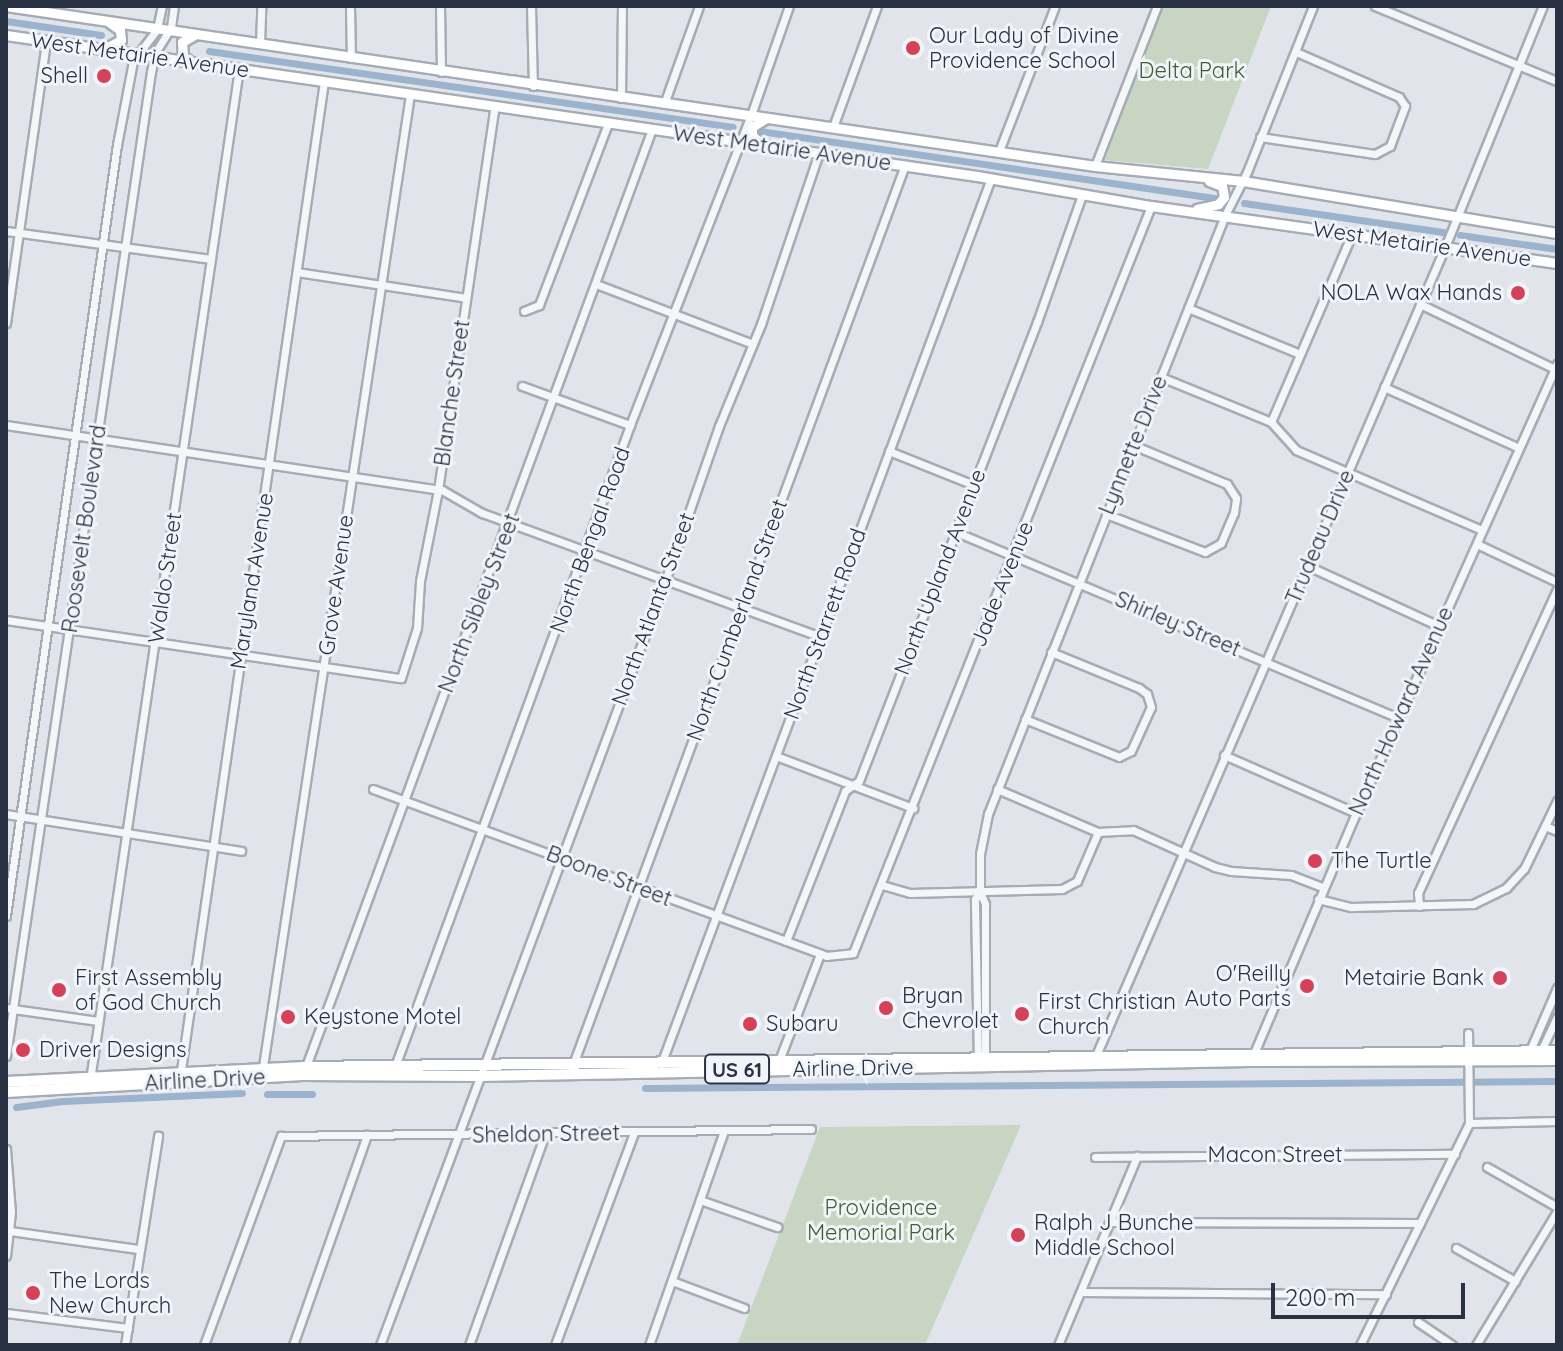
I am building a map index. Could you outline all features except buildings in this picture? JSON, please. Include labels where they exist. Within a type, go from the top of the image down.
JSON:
[{"type":"highway","name":"Airline Drive","points":[[6,1082],[90,1082],[304,1071],[394,1071],[479,1076],[661,1066],[1252,1057],[1468,1061],[1557,1051]]},
{"type":"highway","name":"Airline Drive","points":[[1533,1056],[1557,1060]]},
{"type":"highway","name":"Airline Drive","points":[[394,1071],[484,1064],[573,1069]]},
{"type":"highway","name":"Airline Drive","points":[[6,1092],[90,1082]]},
{"type":"main road","name":"West Metairie Avenue","points":[[6,6],[79,12],[107,21],[533,86],[1095,166],[1243,181],[1557,233]]},
{"type":"main road","points":[[99,49],[113,47],[121,40],[120,30],[107,21]]},
{"type":"main road","name":"West Metairie Avenue","points":[[6,35],[905,165],[1181,211],[1557,263]]},
{"type":"main road","points":[[190,62],[183,56],[182,42],[197,35]]},
{"type":"main road","points":[[763,145],[752,135],[752,127],[756,122],[772,118]]},
{"type":"main road","points":[[1181,211],[1206,209],[1224,197],[1222,186],[1198,176]]},
{"type":"street","name":"Roosevelt Boulevard","points":[[6,916],[117,145],[130,71],[137,54],[157,29],[162,6]]},
{"type":"street","name":"Roosevelt Boulevard","points":[[6,1056],[10,1009],[41,819],[153,57],[169,30],[174,6]]},
{"type":"street","points":[[260,44],[261,6]]},
{"type":"street","points":[[350,6],[351,58]]},
{"type":"street","points":[[440,6],[441,72]]},
{"type":"street","points":[[531,6],[533,86]]},
{"type":"street","points":[[621,98],[622,6]]},
{"type":"street","points":[[664,104],[699,6]]},
{"type":"street","name":"North Bengal Road","points":[[394,1071],[630,425],[738,141],[751,115],[789,6]]},
{"type":"street","points":[[833,127],[877,6]]},
{"type":"street","points":[[999,151],[1055,6]]},
{"type":"street","points":[[1095,166],[1157,6]]},
{"type":"street","name":"Lynnette Drive","points":[[981,1061],[986,1005],[985,904],[980,892],[982,842],[997,789],[1225,215],[1243,181],[1313,6]]},
{"type":"street","points":[[1375,6],[1557,81]]},
{"type":"street","name":"Trudeau Drive","points":[[1094,1061],[1445,247],[1543,6]]},
{"type":"street","points":[[6,323],[46,41]]},
{"type":"street","points":[[1260,137],[1375,154],[1390,146],[1405,106],[1399,97],[1296,52]]},
{"type":"street","name":"Waldo Street","points":[[90,1082],[239,69]]},
{"type":"street","name":"Maryland Avenue","points":[[180,1077],[324,81]]},
{"type":"street","name":"Grove Avenue","points":[[262,1073],[410,94]]},
{"type":"street","name":"Blanche Street","points":[[324,668],[401,678],[417,628],[420,581],[438,490],[495,106]]},
{"type":"street","points":[[524,311],[539,305],[608,123]]},
{"type":"street","name":"North Sibley Street","points":[[304,1071],[652,129]]},
{"type":"street","name":"North Atlanta Street","points":[[380,1345],[665,581],[719,426],[753,344],[819,153]]},
{"type":"street","name":"North Cumberland Street","points":[[573,1069],[905,165]]},
{"type":"street","name":"North Starrett Road","points":[[661,1066],[991,178]]},
{"type":"street","name":"North Upland Avenue","points":[[786,941],[845,791],[859,781],[1082,195]]},
{"type":"street","name":"Jade Avenue","points":[[846,956],[857,950],[1151,206]]},
{"type":"street","points":[[6,231],[211,259]]},
{"type":"street","points":[[1271,422],[1352,234]]},
{"type":"street","points":[[297,272],[466,298]]},
{"type":"street","points":[[596,284],[753,344]]},
{"type":"street","points":[[1420,304],[1556,366]]},
{"type":"street","points":[[1188,308],[1300,354]]},
{"type":"street","name":"North Howard Avenue","points":[[1252,1057],[1323,887],[1556,366]]},
{"type":"street","points":[[1161,377],[1271,422],[1296,450],[1482,530]]},
{"type":"street","points":[[522,386],[555,395],[630,425]]},
{"type":"street","points":[[1384,387],[1519,448]]},
{"type":"street","points":[[6,425],[438,490],[509,523],[819,636]]},
{"type":"street","points":[[1106,514],[1205,552],[1221,543],[1234,513],[1236,498],[1227,484],[1133,445]]},
{"type":"street","points":[[889,451],[974,485]]},
{"type":"street","name":"Shirley Street","points":[[956,532],[1399,718]]},
{"type":"street","points":[[1477,544],[1557,582]]},
{"type":"street","points":[[1308,566],[1439,626]]},
{"type":"street","points":[[1419,906],[1418,893],[1557,589]]},
{"type":"street","points":[[6,620],[324,668]]},
{"type":"street","points":[[1025,719],[1119,757],[1131,751],[1151,707],[1147,694],[1139,688],[1051,652]]},
{"type":"street","points":[[1224,755],[1356,813]]},
{"type":"street","points":[[776,756],[913,808]]},
{"type":"street","name":"Boone Street","points":[[373,789],[820,954],[846,956]]},
{"type":"street","points":[[997,789],[1098,832],[1133,830],[1231,871],[1291,875],[1323,887]]},
{"type":"street","points":[[1318,899],[1351,907],[1473,904],[1506,888],[1524,869],[1557,801]]},
{"type":"street","points":[[6,814],[241,851]]},
{"type":"street","points":[[1545,826],[1557,831]]},
{"type":"street","points":[[882,885],[910,893],[1062,889],[1077,881],[1098,832]]},
{"type":"street","name":"Lynnette Drive","points":[[980,892],[975,899],[976,1005],[981,1061]]},
{"type":"street","points":[[777,1064],[820,954]]},
{"type":"street","points":[[1533,1056],[1556,993]]},
{"type":"street","points":[[976,1005],[986,1005]]},
{"type":"street","points":[[10,1009],[98,1021]]},
{"type":"street","points":[[1533,1056],[1557,1017]]},
{"type":"street","points":[[1360,1345],[1469,1123],[1468,1033]]},
{"type":"street","points":[[1469,1123],[1557,1121]]},
{"type":"street","name":"Sheldon Street","points":[[204,1345],[281,1136],[811,1129]]},
{"type":"street","points":[[649,1345],[724,1131]]},
{"type":"street","points":[[555,1345],[634,1133]]},
{"type":"street","points":[[469,1345],[545,1134]]},
{"type":"street","points":[[293,1345],[367,1135]]},
{"type":"street","points":[[125,1345],[158,1136]]},
{"type":"street","points":[[6,1149],[10,1231],[6,1256]]},
{"type":"street","name":"Macon Street","points":[[1095,1157],[1455,1154]]},
{"type":"street","points":[[1058,1345],[1137,1156]]},
{"type":"street","points":[[1476,1345],[1557,1209],[1487,1167]]},
{"type":"street","points":[[700,1200],[777,1227]]},
{"type":"street","points":[[1111,1222],[1420,1223]]},
{"type":"street","points":[[10,1231],[138,1249]]},
{"type":"street","points":[[1456,1248],[1515,1281]]},
{"type":"street","points":[[672,1281],[744,1308]]},
{"type":"street","points":[[1082,1292],[1386,1294]]},
{"type":"street","points":[[6,1313],[128,1328]]},
{"type":"street","points":[[1418,1322],[1452,1345]]},
{"type":"green space","name":"Delta Park","points":[[1163,6],[1271,6],[1208,169],[1105,160]]},
{"type":"green space","name":"Providence Memorial Park","points":[[1021,1125],[925,1345],[737,1345],[820,1127]]},
{"type":"waterway","points":[[6,21],[101,35]]},
{"type":"waterway","points":[[209,51],[733,127]]},
{"type":"waterway","points":[[760,131],[1214,198]]},
{"type":"waterway","points":[[1244,203],[1443,232]]},
{"type":"waterway","points":[[1460,235],[1557,249]]},
{"type":"waterway","points":[[645,1088],[1557,1081]]},
{"type":"waterway","points":[[16,1107],[63,1101],[242,1093]]},
{"type":"waterway","points":[[267,1094],[312,1094]]},
{"type":"place","name":"Our Lady of Divine Providence School","points":[[913,48]]},
{"type":"place","name":"Shell","points":[[104,76]]},
{"type":"place","name":"NOLA Wax Hands","points":[[1518,293]]},
{"type":"place","name":"The Turtle","points":[[1315,861]]},
{"type":"place","name":"Metairie Bank","points":[[1500,978]]},
{"type":"place","name":"O'Reilly Auto Parts","points":[[1307,986]]},
{"type":"place","name":"First Assembly of God Church","points":[[59,990]]},
{"type":"place","name":"Bryan Chevrolet","points":[[886,1008]]},
{"type":"place","name":"First Christian Church","points":[[1022,1014]]},
{"type":"place","name":"Keystone Motel","points":[[288,1017]]},
{"type":"place","name":"Subaru","points":[[750,1024]]},
{"type":"place","name":"Driver Designs","points":[[23,1050]]},
{"type":"place","name":"Ralph J Bunche Middle School","points":[[1018,1235]]},
{"type":"place","name":"The Lords New Church","points":[[33,1293]]}]
